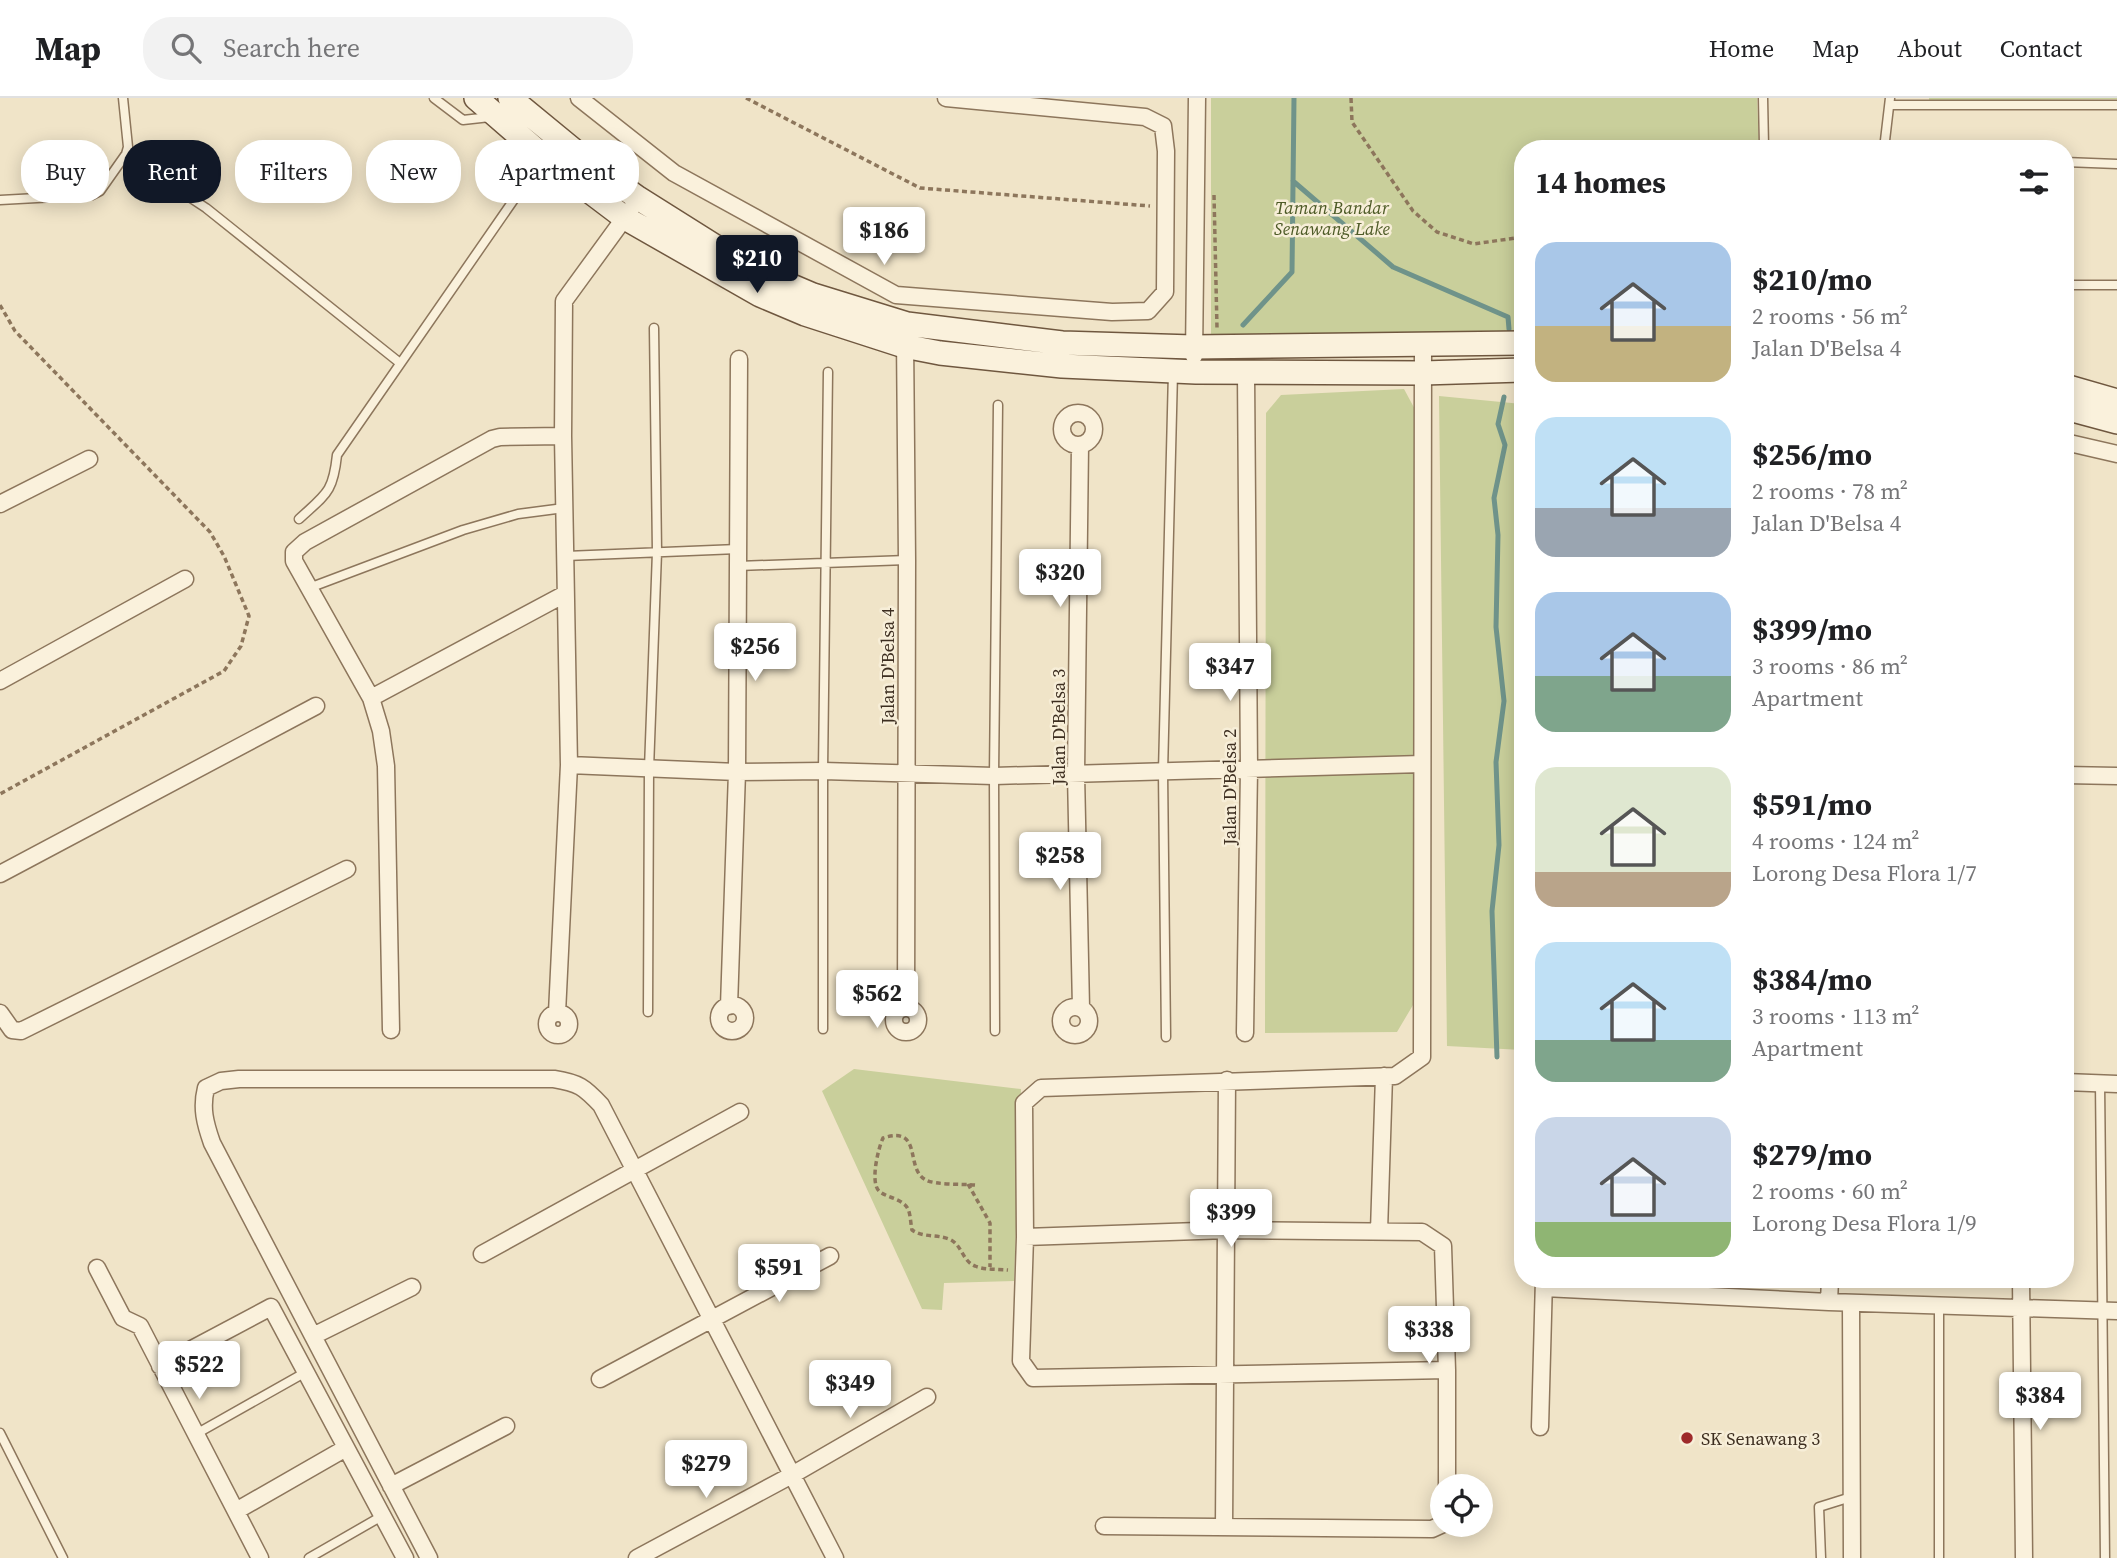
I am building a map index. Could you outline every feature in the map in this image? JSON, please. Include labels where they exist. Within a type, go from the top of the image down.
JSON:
[{"type":"street","points":[[476,98],[503,107],[554,140]]},
{"type":"street","points":[[579,98],[674,173],[896,295],[1112,312],[1148,311],[1166,292],[1163,126],[1145,117],[946,98]]},
{"type":"street","points":[[1184,371],[1193,347],[1197,98]]},
{"type":"street","points":[[503,107],[530,140]]},
{"type":"street","points":[[639,199],[727,254],[773,278],[940,353],[1062,366],[1246,374],[1514,370]]},
{"type":"street","points":[[605,203],[625,218],[760,295],[805,314],[905,335],[1193,347],[1514,343]]},
{"type":"street","points":[[557,1013],[569,765],[563,436],[564,301],[635,203]]},
{"type":"street","name":"Jalan D'Belsa 4","points":[[905,335],[906,1008]]},
{"type":"street","points":[[1423,345],[1422,1057],[1395,1076],[1041,1088],[1024,1103],[1025,1237],[1021,1361],[1033,1378],[1447,1370]]},
{"type":"street","points":[[729,1006],[737,772],[738,359]]},
{"type":"street","name":"Jalan D'Belsa 2","points":[[1245,1032],[1249,769],[1246,374]]},
{"type":"street","points":[[2074,389],[2117,401]]},
{"type":"street","points":[[2074,410],[2117,422]]},
{"type":"street","points":[[391,1030],[386,766],[381,731],[372,698],[293,561],[294,552],[305,542],[492,439],[500,436],[563,436]]},
{"type":"street","points":[[2074,444],[2117,454]]},
{"type":"street","name":"Jalan D'Belsa 3","points":[[1080,445],[1076,774],[1080,1008]]},
{"type":"street","points":[[0,505],[89,458]]},
{"type":"street","points":[[0,681],[185,579]]},
{"type":"street","points":[[372,698],[565,594]]},
{"type":"street","points":[[0,874],[316,706]]},
{"type":"street","points":[[569,765],[737,772],[823,771],[994,776],[1422,764]]},
{"type":"street","points":[[2074,775],[2117,776]]},
{"type":"street","points":[[0,1013],[12,1030],[22,1031],[347,869]]},
{"type":"street","points":[[1379,1231],[1384,1076]]},
{"type":"street","points":[[429,1558],[212,1143],[204,1119],[203,1100],[206,1088],[221,1081],[554,1079],[576,1082],[601,1105],[835,1558]]},
{"type":"street","points":[[1224,1527],[1227,1080]]},
{"type":"street","points":[[2074,1082],[2117,1084]]},
{"type":"street","points":[[482,1254],[740,1112]]},
{"type":"street","points":[[1025,1237],[1227,1230],[1422,1232],[1443,1246],[1447,1474]]},
{"type":"street","points":[[600,1379],[830,1256]]},
{"type":"street","points":[[97,1268],[123,1318],[140,1326],[260,1558]]},
{"type":"street","points":[[313,1336],[412,1287]]},
{"type":"street","points":[[1540,1427],[1544,1288]]},
{"type":"street","points":[[1607,1288],[1829,1302],[2110,1311]]},
{"type":"street","points":[[1829,1302],[1830,1288]]},
{"type":"street","points":[[2021,1288],[2024,1558]]},
{"type":"street","points":[[1851,1303],[1852,1558]]},
{"type":"street","points":[[160,1366],[271,1307],[405,1558]]},
{"type":"street","points":[[637,1558],[792,1475],[927,1397]]},
{"type":"street","points":[[391,1486],[506,1426]]},
{"type":"street","points":[[236,1511],[346,1448]]},
{"type":"street","points":[[1104,1526],[1430,1529]]},
{"type":"lane","points":[[0,201],[92,195],[100,191],[128,147],[123,98]]},
{"type":"lane","points":[[434,98],[463,120],[503,107]]},
{"type":"lane","points":[[1763,98],[1764,140]]},
{"type":"lane","points":[[1885,140],[1890,101],[2117,105]]},
{"type":"lane","points":[[2074,162],[2117,164]]},
{"type":"lane","points":[[198,203],[400,363]]},
{"type":"lane","points":[[299,519],[327,494],[334,482],[337,455],[511,203]]},
{"type":"lane","points":[[2074,285],[2117,285]]},
{"type":"lane","points":[[648,1012],[649,769],[657,552],[654,328]]},
{"type":"lane","points":[[1166,1037],[1163,772],[1184,371]]},
{"type":"lane","points":[[823,1029],[828,372]]},
{"type":"lane","points":[[995,1031],[994,776],[998,405]]},
{"type":"lane","points":[[309,588],[463,530],[518,514],[564,508]]},
{"type":"lane","points":[[566,556],[657,552],[826,562],[907,560]]},
{"type":"lane","points":[[2100,1083],[2110,1311],[2105,1558]]},
{"type":"lane","points":[[1939,1304],[1939,1558]]},
{"type":"lane","points":[[196,1434],[306,1372]]},
{"type":"lane","points":[[0,1433],[63,1558]]},
{"type":"lane","points":[[1821,1558],[1819,1507],[1852,1496]]},
{"type":"lane","points":[[309,1558],[382,1516]]},
{"type":"path","points":[[746,98],[920,188],[1166,208]]},
{"type":"path","points":[[1351,98],[1352,122],[1358,133],[1413,211],[1437,232],[1474,244],[1514,238]]},
{"type":"path","points":[[1214,193],[1217,329]]},
{"type":"path","points":[[0,305],[15,331],[210,532],[224,556],[249,616],[241,646],[224,671],[0,794]]},
{"type":"path","points":[[975,1185],[926,1180],[917,1171],[913,1149],[905,1138],[895,1134],[883,1138],[878,1149],[875,1184],[880,1192],[905,1204],[912,1230],[920,1235],[948,1238],[957,1244],[964,1258],[974,1266],[1024,1272]]},
{"type":"path","points":[[968,1184],[990,1223],[990,1268]]},
{"type":"green space","name":"Taman Bandar Senawang Lake","points":[[1211,98],[1757,98],[1759,140],[1514,140],[1514,334],[1211,339]]},
{"type":"green space","points":[[1929,98],[2117,98],[2117,99],[1929,101]]},
{"type":"green space","points":[[1404,389],[1418,415],[1413,1005],[1397,1032],[1265,1033],[1266,413],[1281,395]]},
{"type":"green space","points":[[1439,396],[1514,403],[1514,1050],[1447,1046]]},
{"type":"green space","points":[[854,1069],[1021,1089],[1014,1281],[944,1283],[942,1310],[922,1309],[822,1091]]},
{"type":"waterway","points":[[1243,325],[1292,272],[1294,98]]},
{"type":"waterway","points":[[1293,181],[1393,267],[1508,317],[1509,329]]},
{"type":"waterway","points":[[1497,1057],[1492,911],[1499,845],[1496,762],[1504,701],[1496,627],[1498,535],[1494,498],[1505,445],[1498,424],[1504,397]]},
{"type":"place","name":"SK Senawang 3","points":[[1687,1438]]}]
